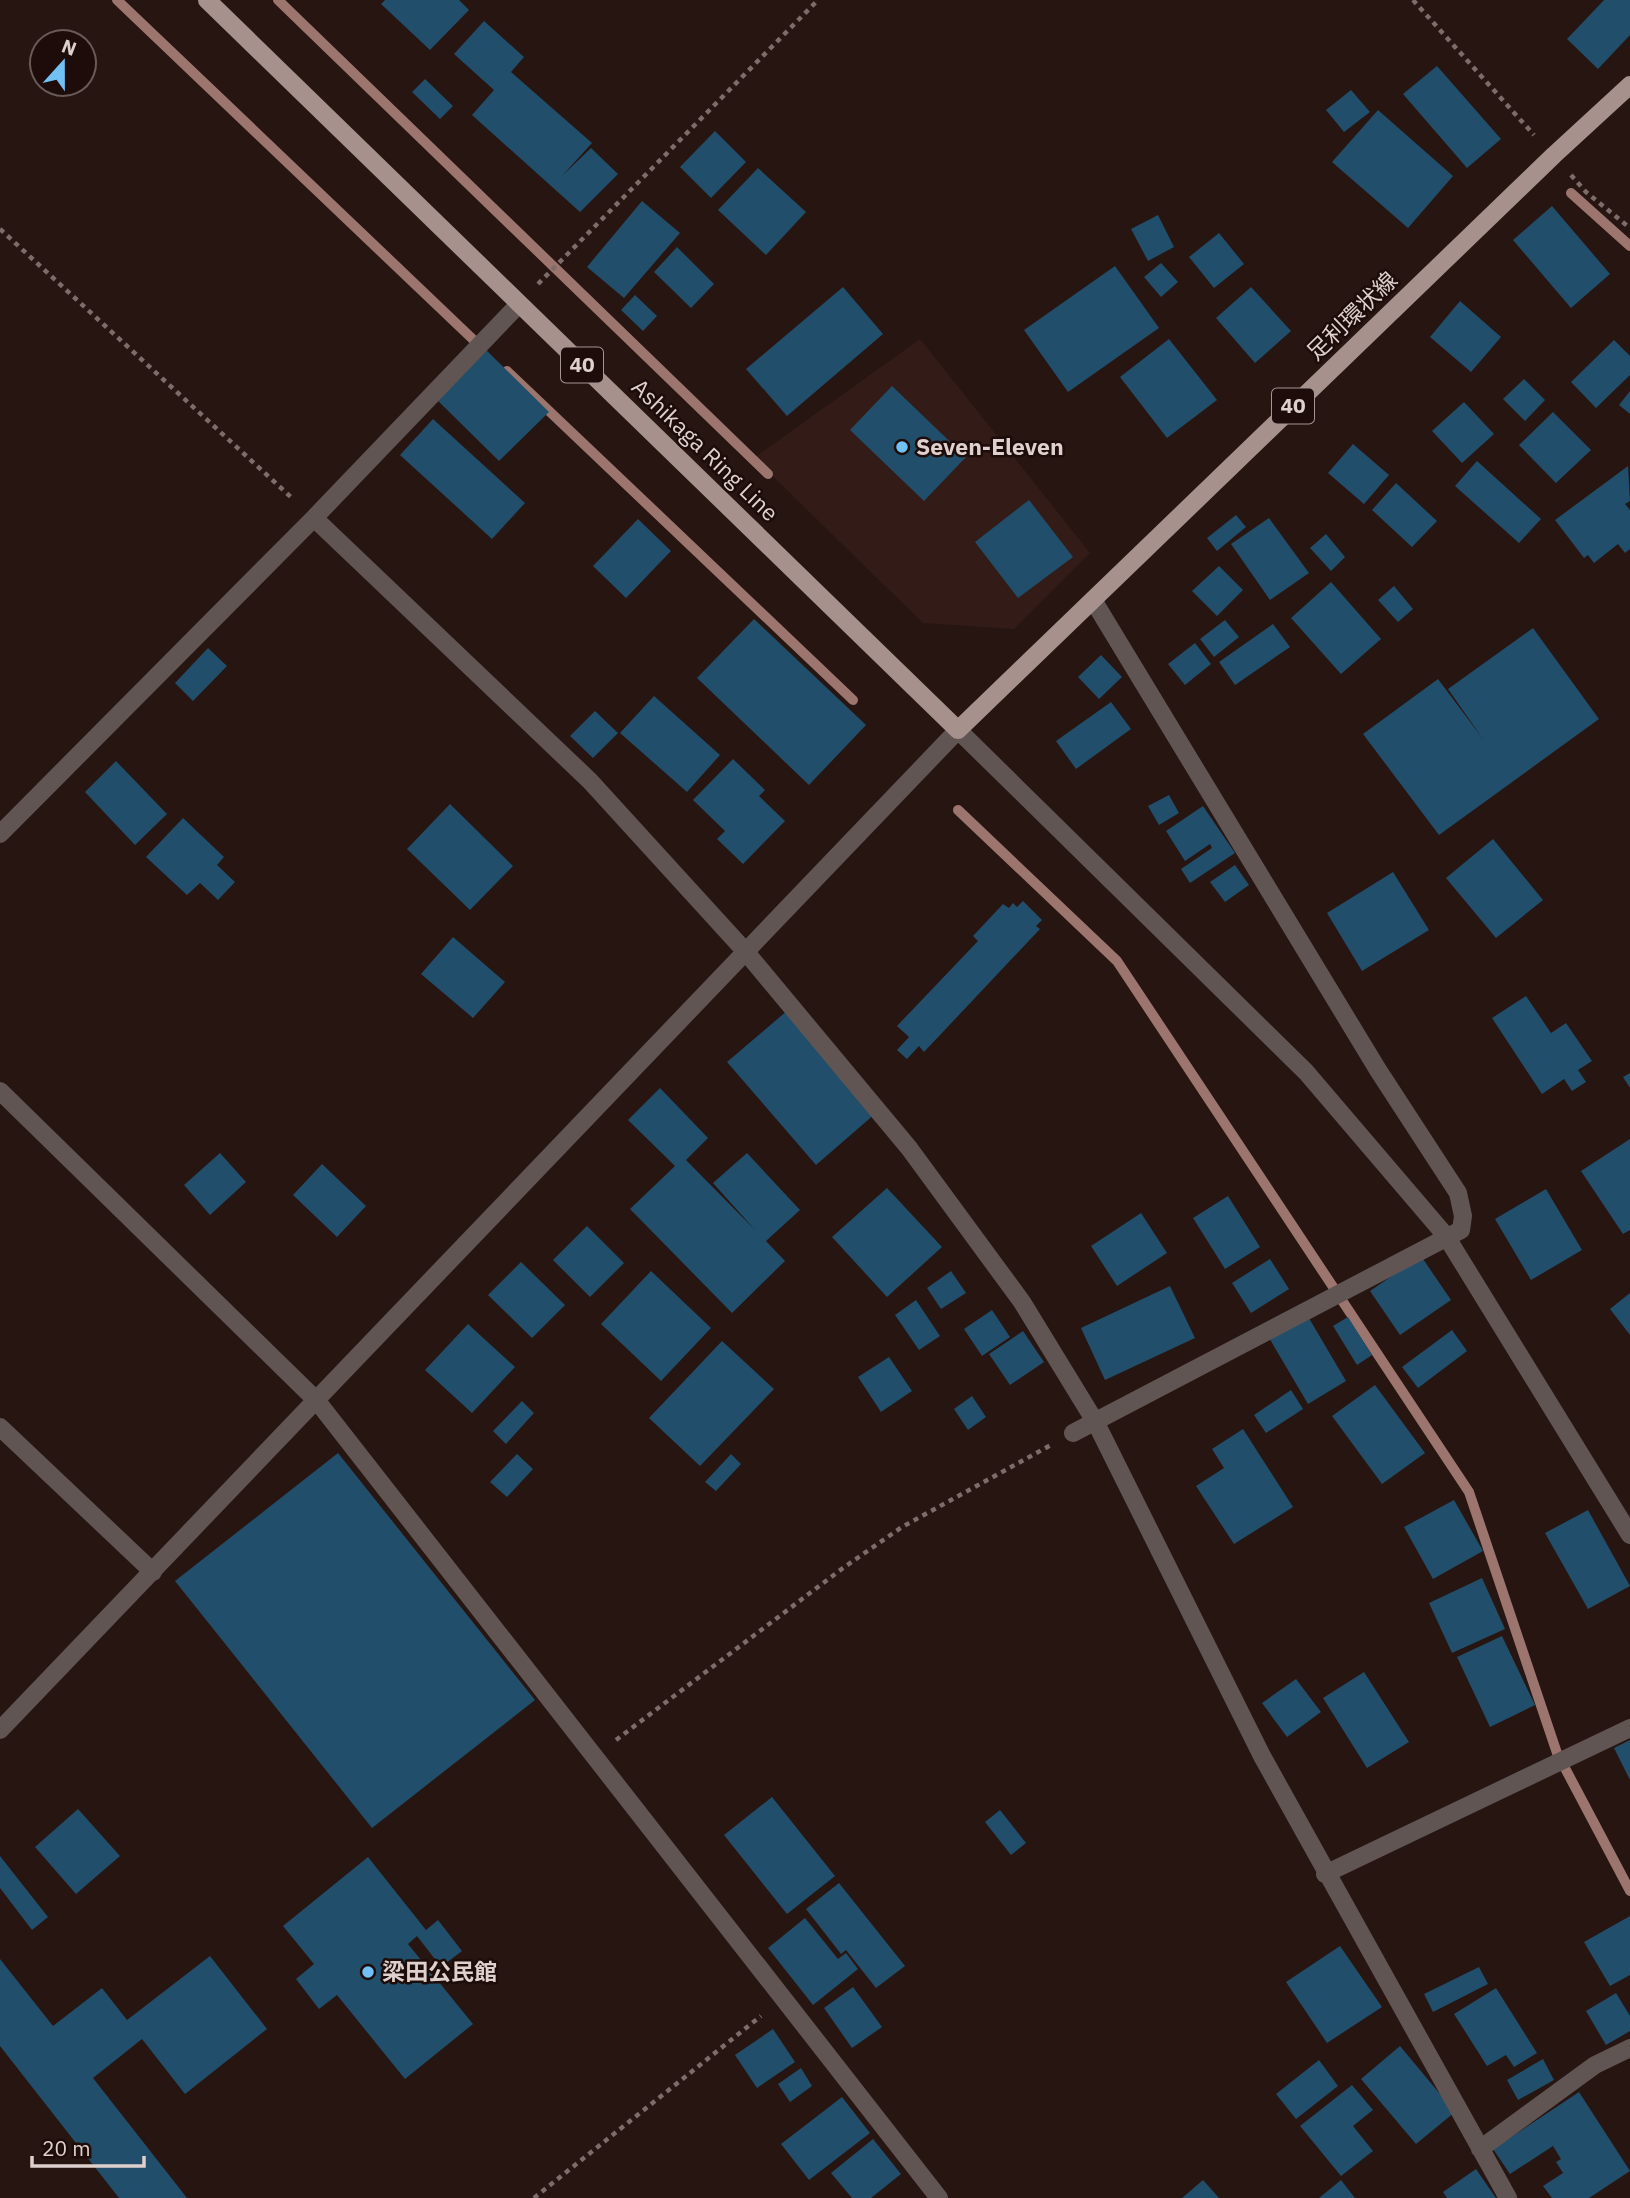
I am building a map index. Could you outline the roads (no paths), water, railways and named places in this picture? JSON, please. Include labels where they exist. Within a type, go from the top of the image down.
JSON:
[{"type":"main road","name":"Ashikaga Ring Line","points":[[207,0],[958,730]]},
{"type":"main road","name":"足利環状線","points":[[958,730],[1554,155],[1630,85]]},
{"type":"street","points":[[0,834],[314,517],[519,304]]},
{"type":"street","points":[[314,517],[590,781],[745,951],[909,1148],[1021,1302],[1096,1423],[1262,1756],[1325,1874],[1508,2198]]},
{"type":"street","points":[[1073,1433],[1461,1230],[1463,1216],[1458,1193],[1378,1070],[1093,600]]},
{"type":"street","points":[[2,1725],[153,1572],[958,730],[1306,1072],[1446,1236],[1630,1535]]},
{"type":"street","points":[[0,1091],[317,1401],[939,2198]]},
{"type":"street","points":[[0,1427],[153,1572]]},
{"type":"street","points":[[1325,1874],[1630,1728]]},
{"type":"street","points":[[1480,2149],[1595,2066],[1630,2048]]},
{"type":"waterway","points":[[117,0],[482,348]]},
{"type":"waterway","points":[[278,0],[768,474]]},
{"type":"waterway","points":[[1571,193],[1630,246]]},
{"type":"waterway","points":[[507,371],[853,700]]},
{"type":"waterway","points":[[958,810],[1117,961],[1469,1492],[1557,1753],[1630,1891]]},
{"type":"place","name":"Seven-Eleven","points":[[902,447]]},
{"type":"place","name":"梁田公民館","points":[[368,1972]]}]
